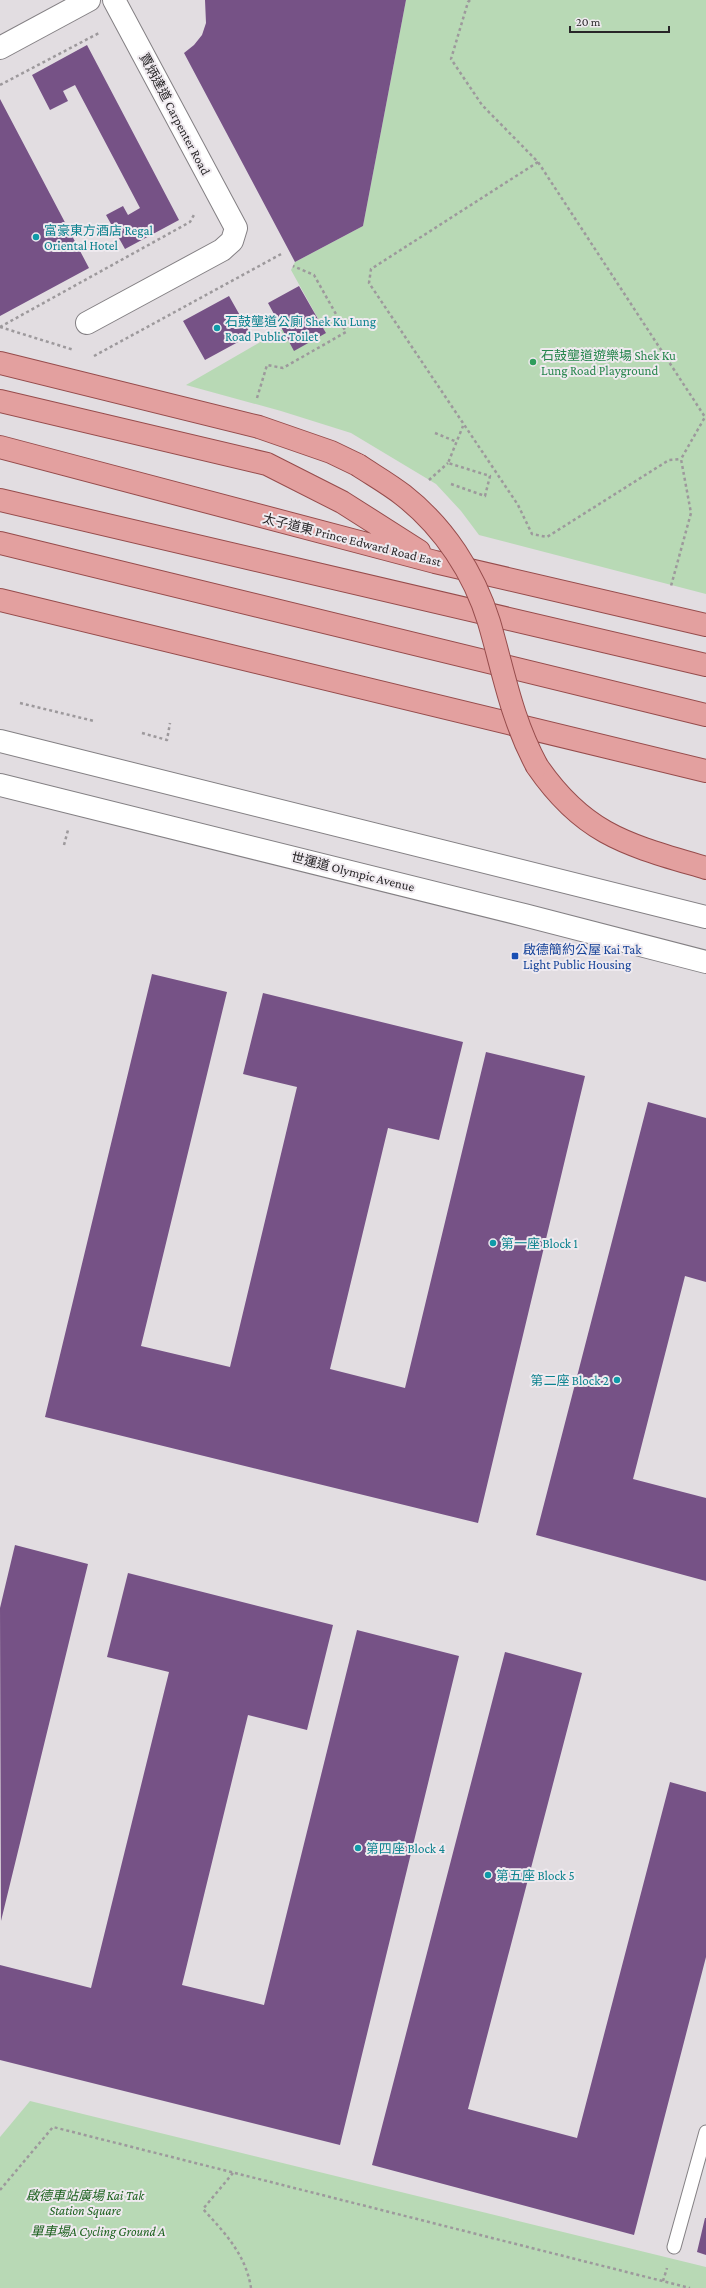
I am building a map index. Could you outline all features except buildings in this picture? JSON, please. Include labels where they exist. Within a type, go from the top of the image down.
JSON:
[{"type":"main road","points":[[0,48],[89,0]]},
{"type":"main road","name":"賈炳達道 Carpenter Road","points":[[87,323],[222,250],[232,241],[236,228],[114,0]]},
{"type":"main road","points":[[0,364],[259,427],[296,439],[358,465],[403,495],[441,532],[471,577],[489,621],[508,698],[518,726],[537,766],[556,792],[586,820],[627,844],[698,866]]},
{"type":"main road","points":[[0,401],[267,464],[342,502],[435,562]]},
{"type":"main road","name":"太子道東 Prince Edward Road East","points":[[0,447],[435,562],[706,625]]},
{"type":"main road","points":[[0,500],[706,665]]},
{"type":"main road","points":[[0,543],[706,715]]},
{"type":"main road","points":[[0,600],[706,771]]},
{"type":"main road","points":[[0,741],[706,917]]},
{"type":"main road","name":"世運道 Olympic Avenue","points":[[0,785],[524,915],[706,962]]},
{"type":"lane","points":[[674,2246],[706,2132]]},
{"type":"path","points":[[470,0],[468,2],[451,58],[482,105],[538,162],[705,417],[681,459],[691,513],[671,586]]},
{"type":"path","points":[[0,85],[103,31]]},
{"type":"path","points":[[538,162],[371,269],[369,283],[518,505],[532,534],[547,537],[669,460],[681,459]]},
{"type":"path","points":[[0,327],[190,222],[196,213],[194,208]]},
{"type":"path","points":[[88,354],[96,356],[284,253]]},
{"type":"path","points":[[256,402],[267,365],[283,368],[346,332],[314,275],[293,266]]},
{"type":"path","points":[[0,327],[81,352]]},
{"type":"path","points":[[426,482],[448,463],[464,426]]},
{"type":"path","points":[[435,433],[457,442]]},
{"type":"path","points":[[448,463],[490,476],[485,496],[450,484]]},
{"type":"path","points":[[20,703],[94,721]]},
{"type":"path","points":[[142,734],[167,740],[170,723]]},
{"type":"path","points":[[0,2190],[53,2127],[690,2288]]},
{"type":"path","points":[[233,2172],[203,2209],[230,2238],[241,2257],[249,2277],[251,2288]]},
{"type":"green space","name":"石鼓壟道遊樂場 Shek Ku Lung Road Playground","points":[[406,0],[706,0],[706,594],[479,535],[461,511],[436,484],[351,433],[281,411],[186,385],[283,329],[326,333],[291,270],[295,262],[363,226]]},
{"type":"green space","name":"啟德車站廣場 Kai Tak Station Square","points":[[30,2101],[706,2267],[706,2288],[0,2288],[0,2137]]},
{"type":"place","name":"富豪東方酒店 Regal Oriental Hotel","points":[[36,237]]},
{"type":"place","name":"石鼓壟道公廁 Shek Ku Lung Road Public Toilet","points":[[217,328]]},
{"type":"place","name":"石鼓壟道遊樂場 Shek Ku Lung Road Playground","points":[[533,362]]},
{"type":"place","name":"啟德簡約公屋 Kai Tak Light Public Housing","points":[[515,956]]},
{"type":"place","name":"第一座 Block 1","points":[[493,1243]]},
{"type":"place","name":"第二座 Block 2","points":[[617,1380]]},
{"type":"place","name":"第四座 Block 4","points":[[358,1848]]},
{"type":"place","name":"第五座 Block 5","points":[[488,1875]]},
{"type":"park label","name":"單車場A Cycling Ground A","points":[[98,2231]]}]
